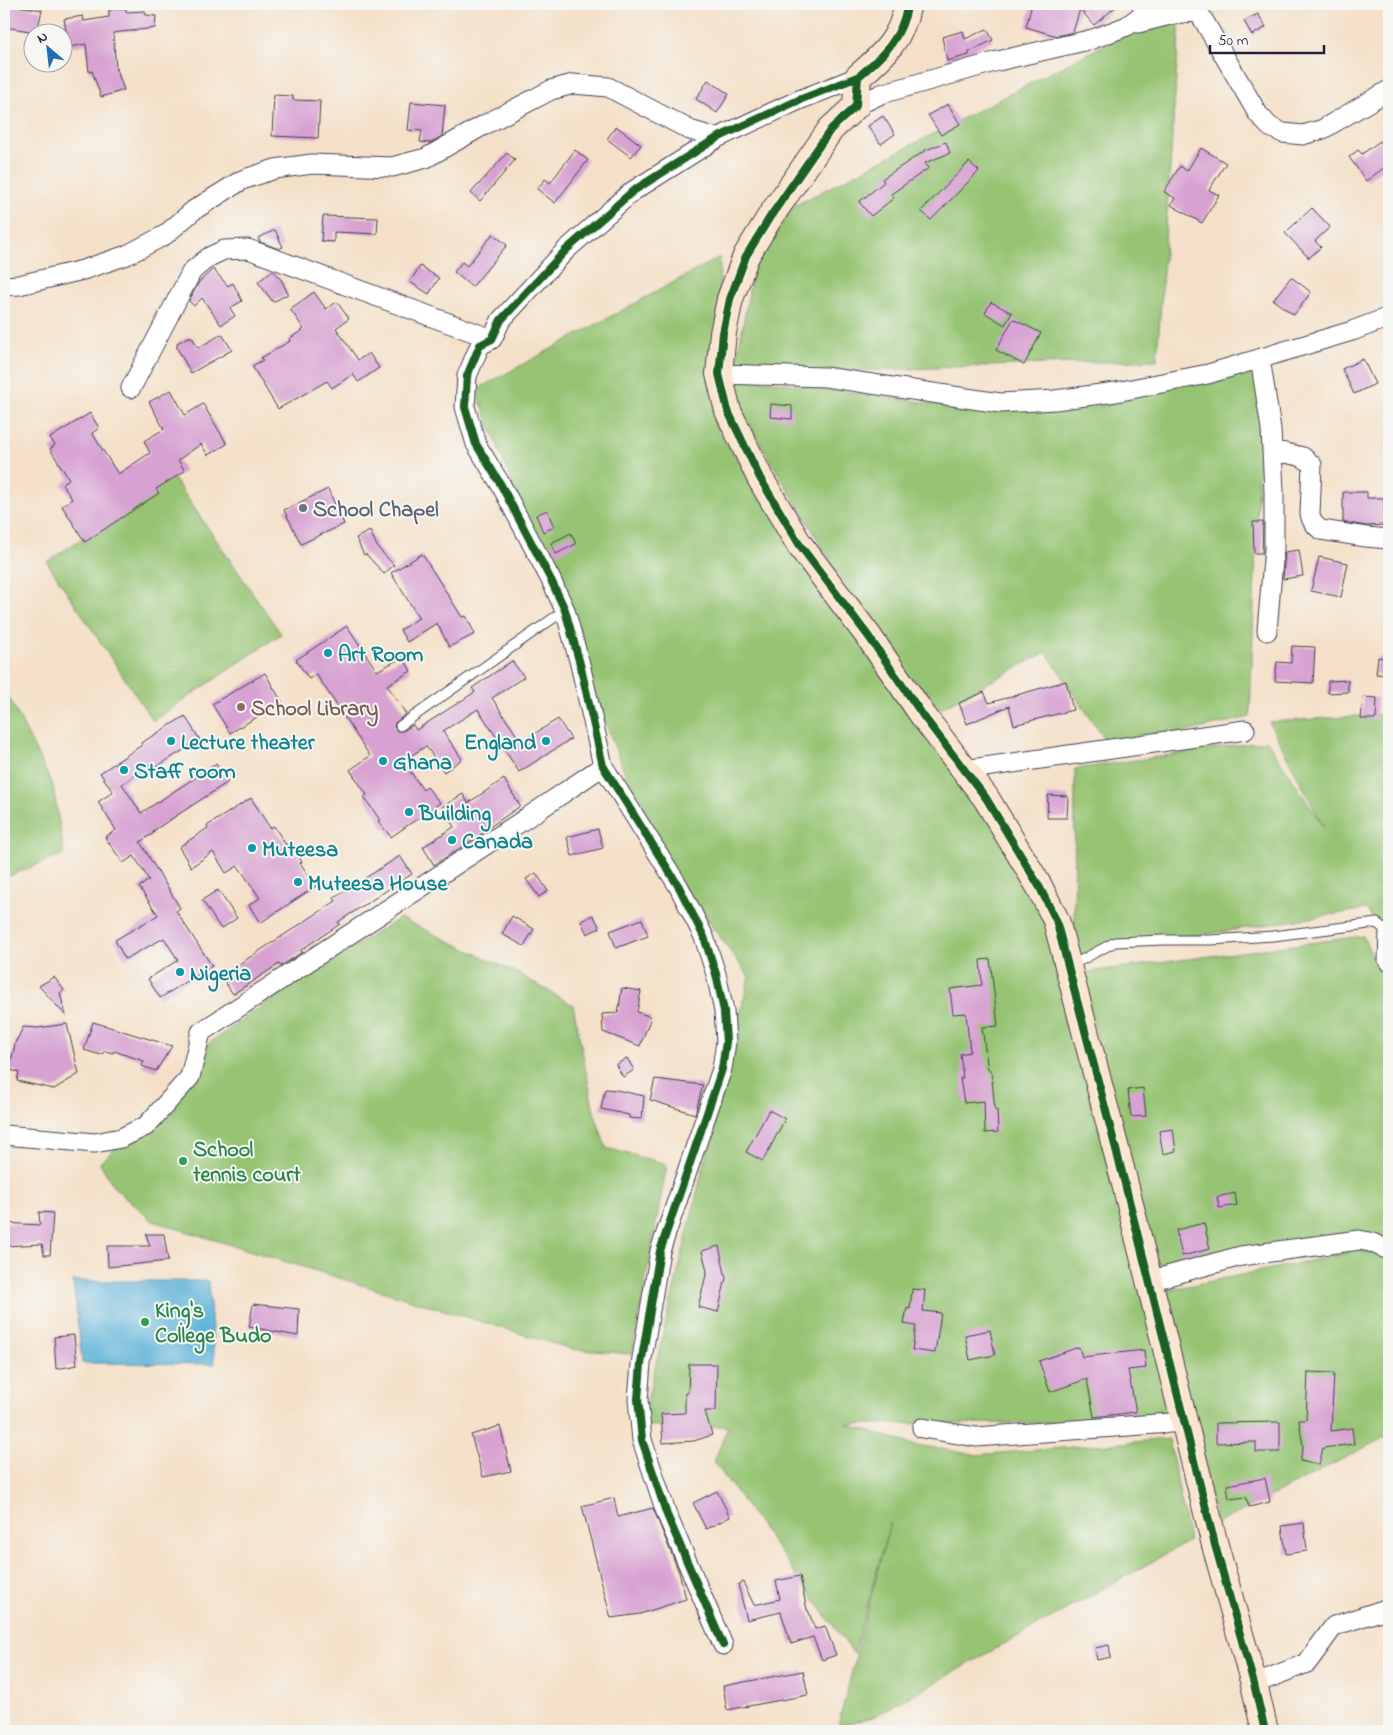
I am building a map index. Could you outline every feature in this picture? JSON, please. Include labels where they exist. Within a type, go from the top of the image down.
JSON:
[{"type":"street","points":[[723,1645],[667,1515],[642,1440],[638,1399],[641,1364],[660,1251],[722,1069],[726,1042],[724,1011],[716,974],[704,937],[679,887],[604,766],[565,610],[501,485],[476,444],[465,407],[467,376],[480,345],[492,339],[501,320],[566,250],[633,191],[717,138],[799,100],[858,77],[884,55],[895,41],[904,21],[908,4]]},
{"type":"street","points":[[1127,26],[1158,4]]},
{"type":"street","points":[[1265,1731],[1254,1684],[1215,1545],[1056,920],[1039,886],[986,798],[924,717],[869,637],[799,544],[760,478],[728,411],[719,374],[723,333],[730,299],[746,256],[770,217],[831,129],[856,106],[881,94],[998,61],[1094,39],[1127,26],[1197,7],[1258,114],[1270,127],[1283,134],[1303,135],[1323,129],[1389,90]]},
{"type":"street","points":[[856,106],[858,77]]},
{"type":"street","points":[[4,286],[18,285],[83,270],[126,255],[165,235],[194,210],[242,180],[275,169],[312,164],[392,167],[426,158],[551,90],[573,84],[608,87],[690,130],[717,138]]},
{"type":"street","points":[[130,388],[192,271],[209,257],[224,250],[248,249],[492,339]]},
{"type":"street","points":[[719,374],[825,377],[1000,403],[1055,400],[1116,392],[1208,374],[1389,318]]},
{"type":"street","points":[[1260,358],[1272,450],[1274,491],[1274,548],[1267,631]]},
{"type":"street","points":[[1272,450],[1303,457],[1312,465],[1310,514],[1315,526],[1321,530],[1389,539]]},
{"type":"street","points":[[964,770],[1245,730]]},
{"type":"street","points":[[4,1135],[95,1142],[121,1138],[146,1126],[190,1077],[201,1032],[604,766]]},
{"type":"street","points":[[1149,1281],[1241,1256],[1349,1241],[1370,1242],[1389,1250]]},
{"type":"street","points":[[922,1428],[976,1437],[1184,1422]]},
{"type":"street","points":[[1254,1684],[1307,1663],[1334,1626],[1389,1608]]},
{"type":"lane","points":[[400,726],[565,610]]},
{"type":"lane","points":[[1069,967],[1115,942],[1220,940],[1273,936],[1377,922],[1384,929],[1383,961],[1386,966],[1389,966]]},
{"type":"green space","points":[[1181,5],[1157,360],[734,375],[753,269],[792,207]]},
{"type":"green space","points":[[720,257],[717,430],[1039,886],[1184,1422],[846,1424],[911,1444],[976,1455],[1169,1439],[1189,1541],[873,1717],[838,1726],[890,1523],[854,1654],[714,1462],[728,1426],[641,1426],[749,977],[653,845],[476,390]]},
{"type":"green space","points":[[1262,371],[1250,717],[1111,749],[1046,652],[924,717],[719,374],[973,409]]},
{"type":"green space","points":[[172,476],[281,634],[153,721],[47,562]]},
{"type":"green space","points":[[4,687],[53,786],[64,854],[4,878]]},
{"type":"green space","points":[[1389,714],[1389,944],[1383,939],[1367,909],[1074,955],[1075,769],[1267,741],[1324,827],[1269,722]]},
{"type":"green space","points":[[400,918],[513,971],[573,1005],[594,1112],[606,1148],[667,1164],[632,1354],[571,1349],[153,1221],[114,1187],[100,1163],[171,1093],[208,1044],[295,983]]},
{"type":"green space","points":[[1363,936],[1385,985],[1389,985],[1389,1249],[1362,1252],[1389,1253],[1389,1435],[1217,1524],[1163,1291],[1349,1253],[1154,1272],[1081,973]]},
{"type":"water","name":"King's College Budo","points":[[73,1281],[208,1281],[215,1364],[82,1363]]},
{"type":"building","points":[[4,4],[42,10],[39,22],[22,22],[22,30],[4,27]]},
{"type":"building","points":[[1032,4],[1119,4],[1094,25],[1080,9],[1073,32],[1057,36],[1026,27]]},
{"type":"building","points":[[126,8],[126,12],[145,11],[146,15],[156,16],[155,28],[113,33],[116,68],[124,90],[101,97],[92,71],[89,72],[86,44],[72,46],[72,22],[65,22],[64,19],[83,16],[84,21],[109,17],[109,10]]},
{"type":"building","points":[[1258,14],[1266,27],[1252,35],[1244,21]]},
{"type":"building","points":[[987,29],[993,40],[969,52],[969,55],[947,61],[942,37],[963,31],[965,39]]},
{"type":"building","points":[[708,80],[729,94],[717,113],[696,99]]},
{"type":"building","points":[[274,95],[293,96],[293,100],[320,101],[318,138],[272,136]]},
{"type":"building","points":[[411,102],[445,105],[442,136],[430,143],[420,142],[422,131],[408,130]]},
{"type":"building","points":[[948,104],[960,124],[941,135],[928,115]]},
{"type":"building","points":[[883,116],[895,134],[881,144],[868,126]]},
{"type":"building","points":[[616,126],[641,145],[631,157],[607,139]]},
{"type":"building","points":[[1380,141],[1384,148],[1389,144],[1389,164],[1366,181],[1349,157],[1358,150],[1362,154]]},
{"type":"building","points":[[946,142],[950,153],[925,163],[929,168],[891,194],[894,198],[871,216],[859,202],[884,182],[882,179],[926,150]]},
{"type":"building","points":[[1201,148],[1226,163],[1209,190],[1219,195],[1202,223],[1171,205],[1175,198],[1164,192],[1180,166],[1187,171]]},
{"type":"building","points":[[575,150],[588,160],[555,203],[537,189],[545,179],[550,183]]},
{"type":"building","points":[[507,153],[515,160],[480,201],[471,193]]},
{"type":"building","points":[[969,162],[979,171],[931,220],[921,211]]},
{"type":"building","points":[[1312,208],[1330,227],[1315,241],[1321,247],[1309,258],[1285,233]]},
{"type":"building","points":[[323,216],[378,218],[377,234],[334,232],[334,242],[321,241]]},
{"type":"building","points":[[275,230],[283,247],[279,249],[260,242],[258,238]]},
{"type":"building","points":[[493,234],[507,245],[472,287],[454,272],[462,262],[467,266]]},
{"type":"building","points":[[420,266],[439,278],[429,294],[410,282]]},
{"type":"building","points":[[213,269],[228,286],[233,283],[242,301],[230,308],[235,316],[221,325],[202,298],[194,306],[189,301],[199,282]]},
{"type":"building","points":[[273,270],[282,281],[288,294],[273,302],[258,282]]},
{"type":"building","points":[[1291,277],[1311,292],[1294,315],[1273,300]]},
{"type":"building","points":[[314,292],[326,309],[337,302],[349,319],[336,328],[358,360],[369,353],[379,368],[358,382],[353,374],[332,388],[327,381],[278,409],[252,366],[263,360],[261,358],[290,341],[289,339],[304,329],[290,309]]},
{"type":"building","points":[[991,302],[1012,313],[1005,325],[985,313]]},
{"type":"building","points":[[1013,319],[1041,333],[1024,365],[996,350]]},
{"type":"building","points":[[222,334],[232,350],[191,373],[177,348],[177,343],[192,337],[198,348]]},
{"type":"building","points":[[1363,359],[1375,384],[1354,394],[1342,369]]},
{"type":"building","points":[[171,390],[185,415],[203,404],[227,444],[208,455],[201,444],[178,460],[185,471],[156,489],[159,493],[85,542],[62,506],[72,499],[62,484],[69,479],[50,449],[55,445],[50,438],[90,413],[99,428],[92,433],[118,474],[150,453],[144,441],[164,429],[149,402]]},
{"type":"building","points":[[771,404],[792,406],[792,419],[770,417]]},
{"type":"building","points":[[328,489],[344,524],[301,544],[284,510]]},
{"type":"building","points":[[1343,492],[1367,492],[1367,498],[1384,498],[1384,525],[1366,526],[1343,522]]},
{"type":"building","points":[[547,510],[554,527],[543,532],[536,515]]},
{"type":"building","points":[[1253,522],[1263,522],[1262,553],[1254,553]]},
{"type":"building","points":[[370,531],[378,548],[394,565],[384,574],[366,554],[364,555],[356,538]]},
{"type":"building","points":[[571,533],[576,544],[556,554],[551,543]]},
{"type":"building","points":[[1299,550],[1303,576],[1283,579],[1285,552]]},
{"type":"building","points":[[422,554],[462,617],[466,616],[475,634],[449,647],[437,623],[407,642],[400,630],[419,618],[391,573]]},
{"type":"building","points":[[1319,557],[1348,563],[1341,597],[1311,591]]},
{"type":"building","points":[[347,626],[377,671],[403,657],[411,671],[387,685],[406,714],[395,723],[394,727],[397,731],[403,731],[413,725],[416,730],[475,692],[472,688],[512,661],[524,677],[492,698],[521,742],[558,719],[571,739],[519,772],[478,709],[443,731],[462,759],[444,772],[426,746],[403,761],[423,790],[427,787],[440,803],[391,837],[378,821],[380,820],[364,797],[367,795],[350,770],[370,756],[316,674],[309,679],[296,660]]},
{"type":"building","points":[[1292,646],[1315,647],[1313,683],[1275,681],[1277,662],[1291,663]]},
{"type":"building","points":[[1378,657],[1389,659],[1389,675],[1376,674]]},
{"type":"building","points":[[265,673],[282,702],[230,733],[212,704]]},
{"type":"building","points":[[1348,680],[1348,692],[1328,693],[1328,681]]},
{"type":"building","points":[[1066,681],[1073,710],[1014,725],[1009,706],[967,724],[959,703],[984,692],[989,703]]},
{"type":"building","points":[[1363,697],[1377,698],[1376,719],[1361,719]]},
{"type":"building","points":[[185,716],[200,740],[156,767],[153,763],[122,784],[141,813],[216,764],[228,782],[153,831],[154,833],[140,842],[180,908],[176,911],[212,966],[160,998],[148,979],[178,960],[164,938],[125,959],[115,940],[158,915],[139,887],[149,880],[134,856],[123,863],[105,837],[116,830],[98,802],[113,792],[100,773],[142,745],[141,743]]},
{"type":"building","points":[[504,779],[520,806],[434,865],[423,847],[454,827],[442,807],[463,794],[468,803]]},
{"type":"building","points":[[1048,795],[1068,796],[1067,818],[1047,818]]},
{"type":"building","points":[[251,798],[270,828],[274,826],[286,845],[290,843],[302,862],[300,863],[316,886],[260,923],[249,905],[260,898],[238,866],[226,873],[213,852],[191,867],[179,847],[208,828],[207,826]]},
{"type":"building","points":[[598,829],[603,848],[572,856],[567,837]]},
{"type":"building","points":[[400,856],[412,874],[338,922],[340,924],[301,950],[302,952],[281,966],[279,964],[233,994],[221,976],[336,901],[334,898]]},
{"type":"building","points":[[536,873],[548,891],[539,897],[526,879]]},
{"type":"building","points":[[218,890],[237,918],[221,929],[202,900]]},
{"type":"building","points":[[593,915],[600,928],[587,934],[581,921]]},
{"type":"building","points":[[512,916],[534,929],[524,946],[502,934]]},
{"type":"building","points":[[642,919],[648,936],[616,948],[610,931]]},
{"type":"building","points":[[990,959],[998,1026],[982,1027],[988,1070],[991,1070],[998,1132],[985,1133],[984,1101],[964,1103],[960,1078],[963,1078],[960,1054],[970,1052],[966,1013],[953,1014],[950,989],[982,985],[980,960]]},
{"type":"building","points":[[54,977],[64,990],[60,993],[66,1016],[39,986]]},
{"type":"building","points":[[622,988],[641,991],[637,1012],[651,1017],[640,1046],[603,1032],[602,1014],[618,1013]]},
{"type":"building","points":[[93,1022],[172,1046],[156,1071],[142,1066],[144,1061],[114,1051],[113,1053],[105,1051],[101,1055],[84,1050]]},
{"type":"building","points":[[67,1024],[79,1074],[54,1089],[17,1081],[19,1072],[9,1070],[16,1040],[23,1027],[37,1028]]},
{"type":"building","points":[[627,1058],[634,1070],[623,1077],[616,1065]]},
{"type":"building","points":[[655,1079],[703,1085],[695,1114],[650,1100]]},
{"type":"building","points":[[1143,1088],[1146,1116],[1131,1117],[1128,1090]]},
{"type":"building","points":[[605,1089],[644,1096],[642,1119],[629,1118],[629,1115],[601,1109]]},
{"type":"building","points":[[769,1110],[785,1119],[763,1161],[746,1152]]},
{"type":"building","points":[[1173,1129],[1176,1151],[1163,1154],[1159,1131]]},
{"type":"building","points":[[1235,1193],[1237,1205],[1219,1208],[1217,1197]]},
{"type":"building","points":[[39,1212],[53,1213],[50,1255],[44,1255],[42,1244],[4,1246],[4,1223],[40,1225]]},
{"type":"building","points":[[1204,1223],[1210,1249],[1182,1256],[1176,1230]]},
{"type":"building","points":[[146,1234],[164,1234],[168,1261],[108,1267],[107,1246],[150,1246]]},
{"type":"building","points":[[719,1246],[726,1278],[718,1312],[698,1307],[707,1271],[702,1251]]},
{"type":"building","points":[[912,1289],[925,1290],[923,1311],[941,1313],[935,1353],[912,1350],[916,1326],[904,1324],[907,1308],[910,1309]]},
{"type":"building","points":[[253,1304],[299,1309],[298,1336],[249,1327]]},
{"type":"building","points":[[990,1330],[995,1355],[970,1360],[965,1335]]},
{"type":"building","points":[[74,1335],[77,1365],[56,1369],[54,1337]]},
{"type":"building","points":[[1079,1347],[1082,1357],[1144,1350],[1146,1368],[1128,1370],[1136,1412],[1094,1417],[1087,1379],[1050,1392],[1039,1361]]},
{"type":"building","points":[[689,1364],[717,1364],[716,1411],[705,1411],[712,1435],[694,1441],[663,1443],[661,1414],[685,1413],[685,1393],[688,1393]]},
{"type":"building","points":[[1308,1372],[1334,1373],[1331,1431],[1352,1428],[1354,1444],[1323,1448],[1319,1465],[1300,1461],[1303,1447],[1299,1420],[1306,1420]]},
{"type":"building","points":[[1280,1422],[1280,1452],[1256,1452],[1256,1442],[1216,1443],[1216,1423]]},
{"type":"building","points":[[500,1426],[511,1471],[483,1477],[471,1435]]},
{"type":"building","points":[[1265,1478],[1270,1502],[1249,1507],[1246,1497],[1229,1499],[1227,1485]]},
{"type":"building","points":[[717,1491],[730,1517],[706,1529],[693,1503]]},
{"type":"building","points":[[614,1498],[618,1517],[653,1508],[679,1572],[686,1599],[640,1614],[611,1618],[582,1506]]},
{"type":"building","points":[[1304,1523],[1307,1551],[1286,1554],[1282,1526]]},
{"type":"building","points":[[800,1576],[807,1610],[815,1629],[825,1626],[836,1655],[822,1660],[813,1637],[791,1644],[781,1612],[747,1620],[738,1584],[743,1582],[754,1605],[780,1599],[776,1581]]},
{"type":"building","points":[[1109,1645],[1111,1657],[1097,1660],[1095,1648]]},
{"type":"building","points":[[803,1671],[808,1695],[727,1710],[723,1686]]},
{"type":"cycle path","points":[[908,4],[901,27],[890,45],[858,77],[856,106],[831,129],[770,217],[746,256],[730,299],[723,333],[719,374],[728,411],[760,478],[799,544],[869,637],[924,717],[986,798],[1039,886],[1056,920],[1124,1180],[1215,1545],[1254,1684],[1265,1731]]},
{"type":"cycle path","points":[[723,1645],[667,1515],[642,1440],[638,1399],[641,1364],[660,1251],[722,1069],[726,1042],[724,1011],[716,974],[704,937],[679,887],[603,766],[580,664],[565,610],[501,485],[476,444],[465,407],[467,376],[480,345],[492,339],[501,320],[566,250],[633,191],[717,138],[799,100],[858,77]]},
{"type":"place","name":"School Chapel","points":[[303,508]]},
{"type":"place","name":"Art Room","points":[[328,653]]},
{"type":"place","name":"School Library","points":[[241,707]]},
{"type":"place","name":"Lecture theater","points":[[171,741]]},
{"type":"place","name":"England","points":[[546,741]]},
{"type":"place","name":"Ghana","points":[[383,761]]},
{"type":"place","name":"Staff room","points":[[124,770]]},
{"type":"place","name":"Building","points":[[409,812]]},
{"type":"place","name":"Canada","points":[[452,840]]},
{"type":"place","name":"Muteesa","points":[[252,848]]},
{"type":"place","name":"Muteesa House","points":[[298,882]]},
{"type":"place","name":"Nigeria","points":[[180,972]]},
{"type":"place","name":"School tennis court","points":[[183,1161]]},
{"type":"place","name":"King's College Budo","points":[[145,1322]]}]
